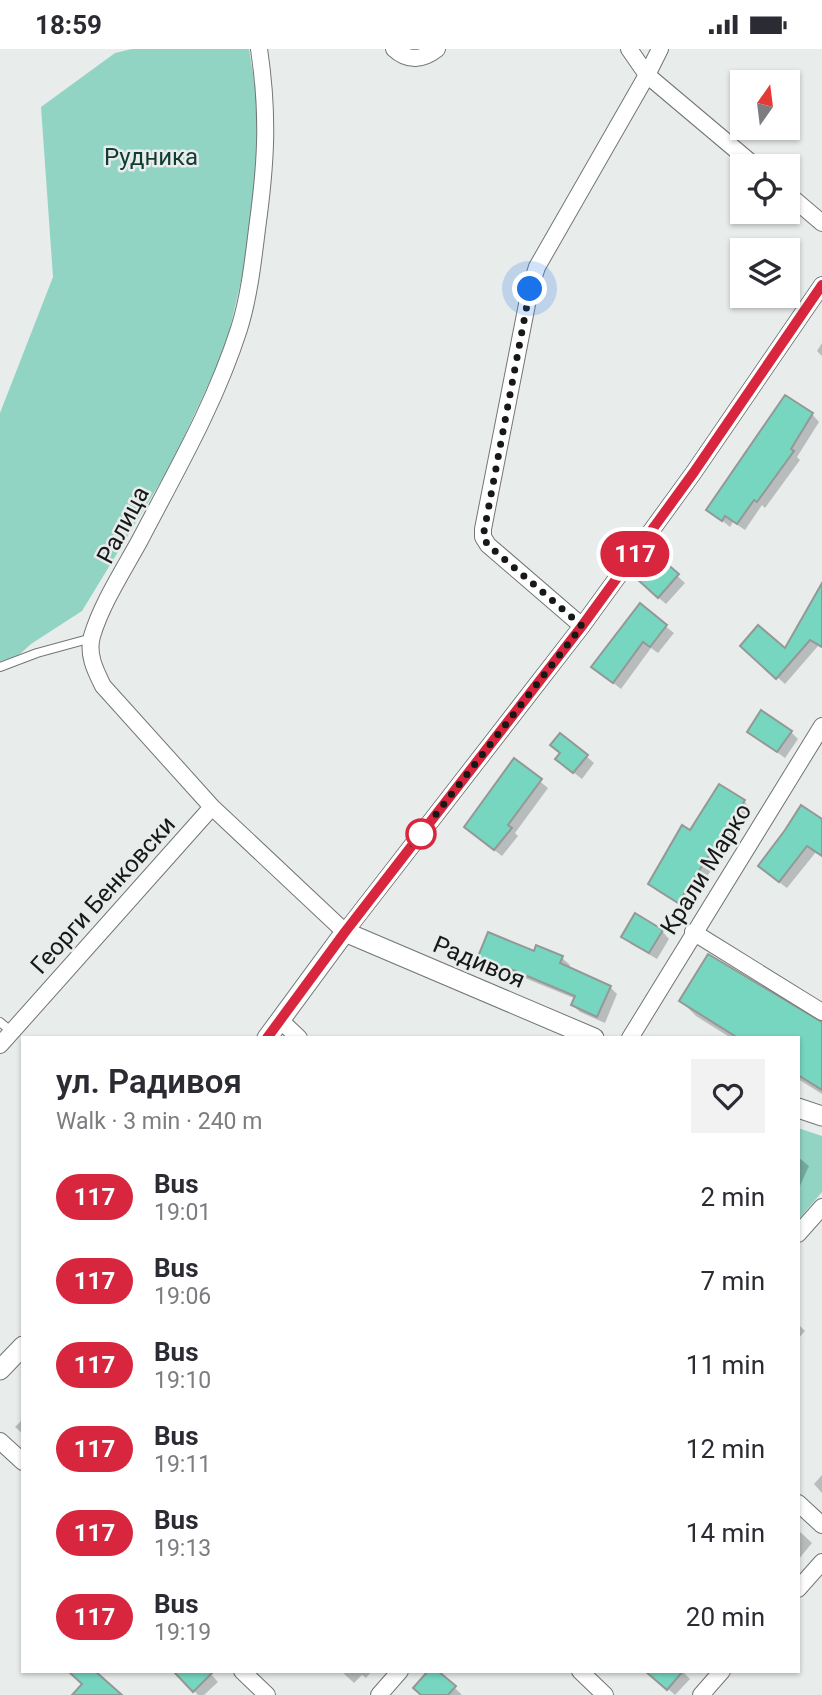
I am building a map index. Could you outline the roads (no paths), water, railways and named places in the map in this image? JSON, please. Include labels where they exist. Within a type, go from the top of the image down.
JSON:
[{"type":"street","name":"Ралица","points":[[92,638],[123,572],[197,434],[219,385],[240,326],[253,265],[265,171],[267,123],[259,49]]},
{"type":"street","points":[[394,49],[400,55],[417,59],[426,57],[437,49]]},
{"type":"street","points":[[629,49],[647,75],[741,154]]},
{"type":"street","points":[[582,626],[488,545],[483,537],[483,529],[530,289],[537,267],[660,49]]},
{"type":"street","points":[[800,204],[822,223]]},
{"type":"street","points":[[269,1036],[345,932],[582,626],[694,472],[822,285]]},
{"type":"street","points":[[92,638],[91,663],[103,686],[212,807],[345,932]]},
{"type":"street","name":"Крали Марко","points":[[630,1036],[822,726]]},
{"type":"street","name":"Георги Бенковски","points":[[0,1045],[212,807]]},
{"type":"street","name":"Радивоя","points":[[345,932],[589,1036]]},
{"type":"street","points":[[693,932],[822,1012]]},
{"type":"street","points":[[281,1020],[297,1036]]},
{"type":"street","points":[[800,1109],[822,1116]]},
{"type":"street","points":[[800,1232],[822,1207]]},
{"type":"street","points":[[0,1370],[21,1348]]},
{"type":"street","points":[[0,1441],[21,1460]]},
{"type":"street","points":[[800,1505],[822,1525]]},
{"type":"street","points":[[800,1586],[822,1562]]},
{"type":"street","points":[[244,1673],[267,1695]]},
{"type":"street","points":[[379,1695],[398,1673]]},
{"type":"street","points":[[582,1673],[605,1695]]},
{"type":"street","points":[[701,1695],[720,1673]]},
{"type":"lane","points":[[0,667],[37,653],[92,638]]},
{"type":"park label","name":"Рудника","points":[[151,157]]}]
